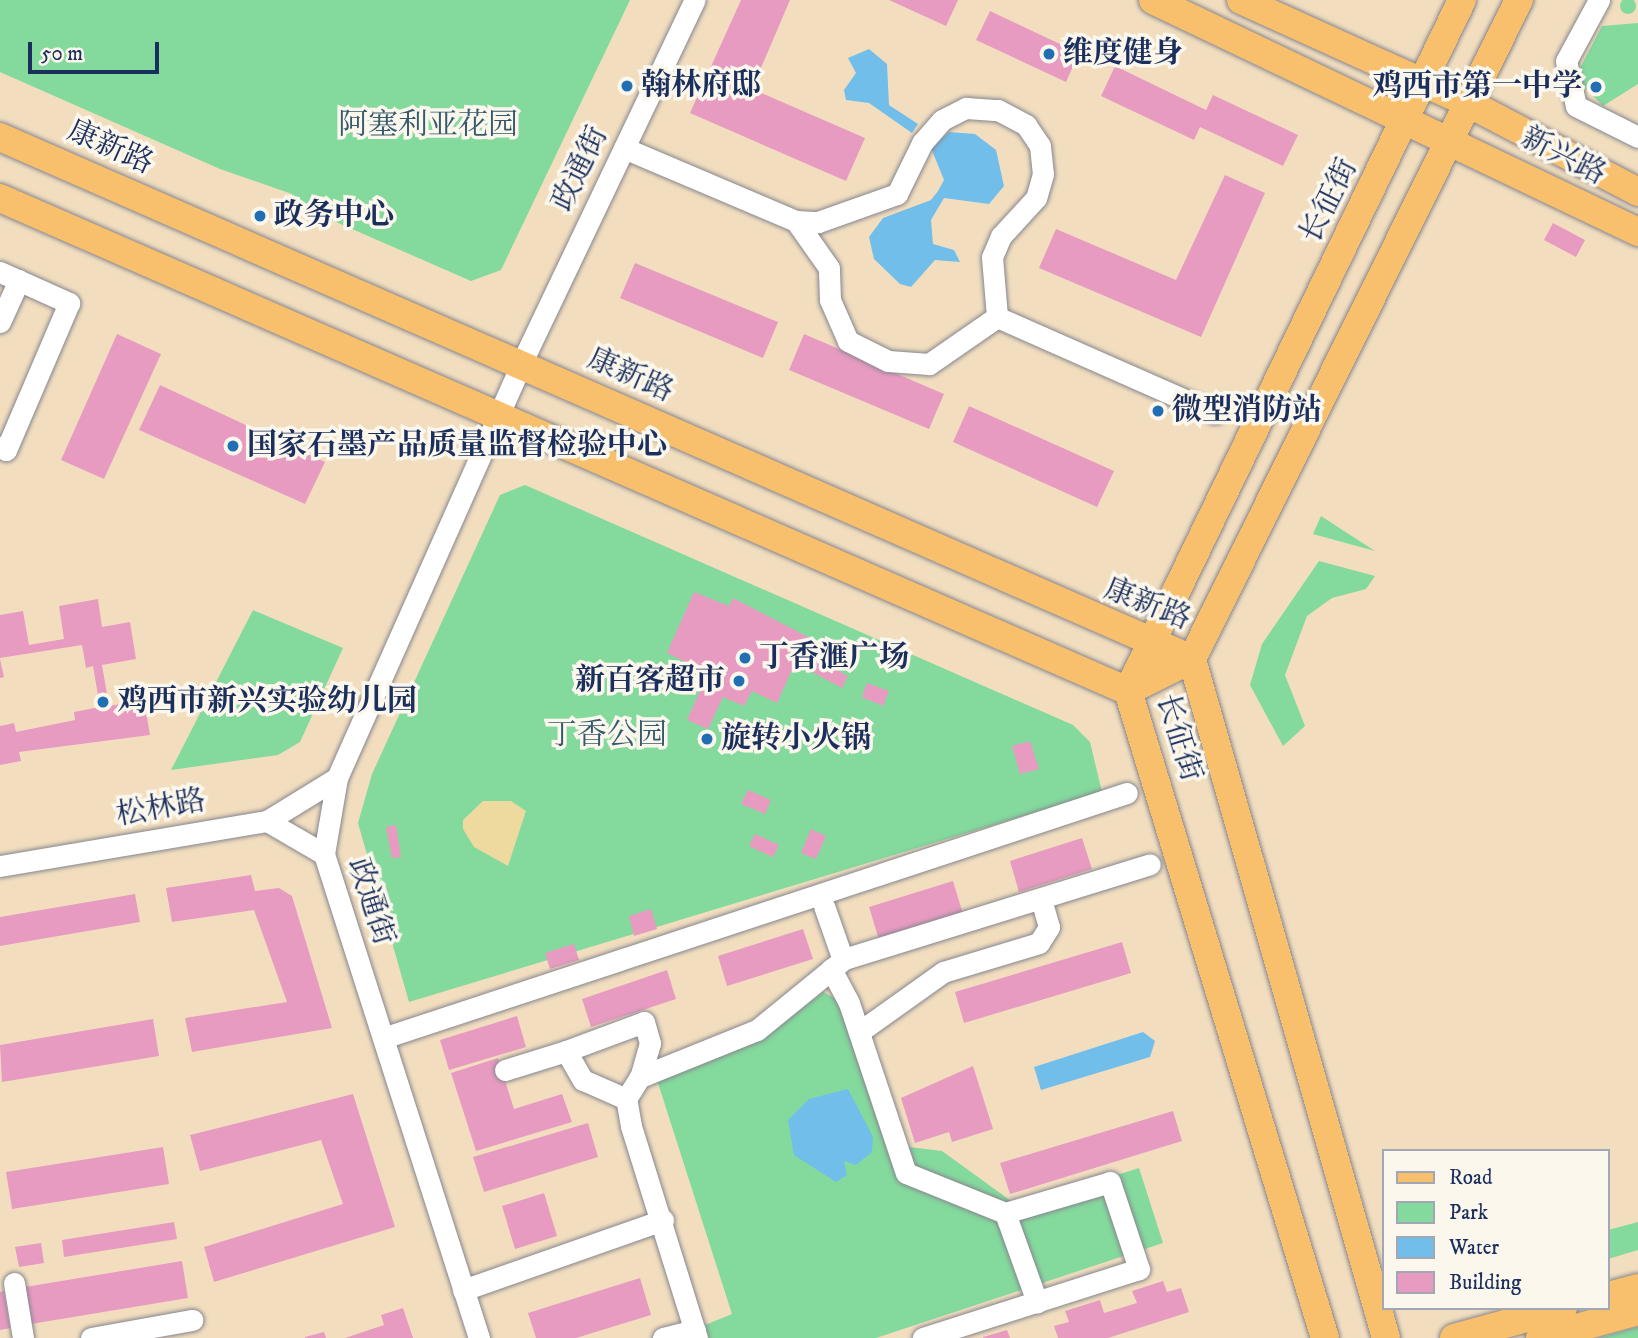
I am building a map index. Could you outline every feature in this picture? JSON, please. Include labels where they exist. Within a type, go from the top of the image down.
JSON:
[{"type":"main road","name":"新兴路","points":[[1153,0],[1453,139],[1638,232]]},
{"type":"main road","name":"新兴路","points":[[1241,0],[1470,104],[1638,192]]},
{"type":"main road","name":"长征街","points":[[1325,1338],[1128,691],[1146,643],[1409,118],[1462,0]]},
{"type":"main road","name":"长征街","points":[[1386,1338],[1192,659],[1453,139],[1519,0]]},
{"type":"main road","name":"康新路","points":[[0,136],[521,364],[1146,643],[1192,659]]},
{"type":"main road","points":[[0,198],[1128,691]]},
{"type":"main road","name":"康新路","points":[[1128,691],[1192,659]]},
{"type":"main road","points":[[1610,1295],[1638,1288]]},
{"type":"main road","points":[[1454,1338],[1556,1310]]},
{"type":"main road","points":[[1540,1338],[1638,1311]]},
{"type":"street","name":"政通街","points":[[479,1338],[324,854],[337,778],[521,364],[695,0]]},
{"type":"street","points":[[1599,0],[1566,61],[1576,106],[1638,137]]},
{"type":"street","points":[[624,149],[796,221],[844,218],[897,194],[922,143],[943,120],[966,108],[998,110],[1026,125],[1040,146],[1043,174],[1036,198],[1001,236],[992,257],[997,317]]},
{"type":"street","points":[[796,221],[828,268],[830,300],[848,341],[888,361],[929,364],[997,317]]},
{"type":"street","points":[[0,322],[9,276],[69,303],[6,450],[0,447]]},
{"type":"street","points":[[997,317],[1215,413]]},
{"type":"street","points":[[324,854],[267,821],[337,778]]},
{"type":"street","points":[[383,1038],[1127,793]]},
{"type":"street","name":"松林路","points":[[0,866],[267,821]]},
{"type":"street","points":[[640,1077],[757,1030],[837,965],[1150,863]]},
{"type":"street","points":[[859,1032],[943,972],[1039,943],[1049,927],[1041,898]]},
{"type":"street","points":[[824,906],[837,965],[906,1173],[1005,1213],[1110,1182],[1139,1269],[923,1338]]},
{"type":"street","points":[[505,1070],[644,1022],[650,1043],[640,1077],[625,1099]]},
{"type":"street","points":[[566,1051],[583,1080],[625,1099],[696,1334],[663,1338]]},
{"type":"street","points":[[1005,1213],[1037,1302]]},
{"type":"street","points":[[463,1290],[663,1220]]},
{"type":"street","points":[[14,1283],[23,1338]]},
{"type":"street","points":[[91,1338],[192,1321]]},
{"type":"green space","points":[[1624,-1],[1632,-1],[1636,9],[1631,14],[1625,14],[1620,9]]},
{"type":"green space","name":"阿塞利亚花园","points":[[0,0],[630,0],[501,270],[471,281],[320,215],[292,194],[220,169],[0,72]]},
{"type":"green space","points":[[1638,23],[1638,84],[1603,106],[1581,84],[1579,70],[1602,26]]},
{"type":"green space","name":"丁香公园","points":[[525,485],[1073,725],[1090,742],[1102,792],[409,1002],[358,823],[372,774],[500,495]]},
{"type":"green space","points":[[1321,516],[1341,529],[1375,551],[1313,534]]},
{"type":"green space","points":[[1319,561],[1375,576],[1366,589],[1332,598],[1307,616],[1285,675],[1305,726],[1283,746],[1250,685],[1262,644]]},
{"type":"green space","points":[[253,610],[343,648],[300,742],[278,755],[171,770]]},
{"type":"green space","points":[[823,992],[844,1003],[909,1147],[942,1151],[1018,1206],[1139,1168],[1163,1243],[876,1338],[709,1338],[705,1325],[732,1314],[657,1080],[766,1037]]},
{"type":"green space","points":[[1638,1222],[1638,1250],[1610,1258],[1610,1229]]},
{"type":"green space","points":[[1638,1327],[1638,1338],[1599,1338]]},
{"type":"sand","points":[[483,801],[511,801],[526,811],[508,866],[474,847],[463,829],[463,820]]},
{"type":"water","points":[[869,49],[887,64],[889,105],[918,124],[912,133],[869,103],[846,100],[844,90],[856,73],[848,58]]},
{"type":"water","points":[[949,132],[975,134],[996,150],[1004,186],[989,204],[944,198],[931,220],[933,244],[954,250],[960,262],[935,260],[911,287],[900,284],[874,259],[869,237],[883,218],[931,200],[938,191],[944,180],[931,148]]},
{"type":"water","points":[[1143,1032],[1155,1041],[1150,1057],[1041,1090],[1034,1067]]},
{"type":"water","points":[[848,1089],[873,1137],[872,1152],[856,1165],[844,1161],[847,1175],[836,1182],[794,1155],[788,1120],[809,1099]]},
{"type":"building","points":[[741,0],[790,0],[752,89],[865,138],[846,181],[690,113]]},
{"type":"building","points":[[889,0],[958,0],[946,26]]},
{"type":"building","points":[[990,11],[1079,53],[1066,82],[976,40]]},
{"type":"building","points":[[1115,66],[1206,110],[1213,95],[1298,135],[1283,166],[1200,127],[1194,140],[1101,96]]},
{"type":"building","points":[[1225,175],[1265,193],[1201,337],[1039,268],[1056,229],[1176,280]]},
{"type":"building","points":[[1553,223],[1585,240],[1576,257],[1544,240]]},
{"type":"building","points":[[635,263],[778,322],[763,358],[620,298]]},
{"type":"building","points":[[117,334],[161,354],[104,479],[61,460]]},
{"type":"building","points":[[804,334],[944,394],[929,429],[789,370]]},
{"type":"building","name":"国家石墨产品质量监督检验中心","points":[[160,385],[325,462],[305,504],[139,430]]},
{"type":"building","points":[[969,406],[1114,471],[1097,507],[953,442]]},
{"type":"building","name":"丁香滙广场","points":[[694,592],[729,606],[733,598],[810,638],[803,653],[848,676],[842,688],[795,663],[777,703],[752,691],[744,706],[723,697],[708,729],[687,720],[708,673],[667,653]]},
{"type":"building","points":[[98,599],[102,627],[130,622],[136,659],[102,665],[109,706],[144,700],[150,735],[19,752],[21,761],[0,765],[0,726],[14,723],[16,732],[75,720],[74,712],[100,707],[93,666],[86,668],[82,645],[0,658],[0,615],[23,611],[29,645],[64,639],[59,606]]},
{"type":"building","points":[[0,659],[4,677],[0,678]]},
{"type":"building","points":[[867,683],[889,691],[883,706],[862,697]]},
{"type":"building","points":[[1030,741],[1039,769],[1020,774],[1012,746]]},
{"type":"building","points":[[748,790],[771,800],[765,814],[741,804]]},
{"type":"building","points":[[396,825],[401,857],[392,858],[386,827]]},
{"type":"building","points":[[811,829],[826,836],[816,859],[801,853]]},
{"type":"building","points":[[755,834],[779,845],[773,857],[749,846]]},
{"type":"building","points":[[1082,838],[1092,869],[1019,892],[1010,861]]},
{"type":"building","points":[[251,875],[255,891],[279,888],[292,896],[332,1028],[192,1052],[185,1018],[287,1002],[254,910],[172,922],[166,888]]},
{"type":"building","points":[[953,881],[963,914],[879,940],[869,907]]},
{"type":"building","points":[[135,894],[140,922],[0,946],[0,917]]},
{"type":"building","points":[[651,909],[657,929],[634,936],[629,916]]},
{"type":"building","points":[[803,929],[813,959],[727,986],[718,956]]},
{"type":"building","points":[[1122,942],[1131,973],[964,1023],[955,992]]},
{"type":"building","points":[[574,944],[579,960],[550,969],[545,953]]},
{"type":"building","points":[[667,970],[676,999],[591,1027],[582,999]]},
{"type":"building","points":[[517,1016],[526,1047],[449,1070],[440,1040]]},
{"type":"building","points":[[153,1019],[159,1056],[2,1082],[0,1045]]},
{"type":"building","points":[[498,1058],[514,1109],[562,1094],[572,1122],[476,1151],[451,1073]]},
{"type":"building","points":[[973,1066],[993,1129],[952,1142],[949,1132],[915,1143],[901,1098]]},
{"type":"building","points":[[353,1094],[395,1227],[214,1282],[204,1247],[343,1204],[321,1140],[200,1171],[190,1135]]},
{"type":"building","points":[[1173,1111],[1182,1141],[1010,1194],[1000,1163]]},
{"type":"building","points":[[588,1123],[598,1157],[484,1192],[473,1157]]},
{"type":"building","points":[[163,1147],[169,1184],[12,1209],[6,1172]]},
{"type":"building","points":[[544,1193],[557,1236],[515,1249],[502,1206]]},
{"type":"building","points":[[174,1222],[177,1239],[64,1257],[62,1240]]},
{"type":"building","points":[[41,1243],[44,1263],[19,1267],[15,1247]]},
{"type":"building","points":[[182,1261],[188,1298],[31,1324],[25,1287]]},
{"type":"building","points":[[640,1278],[651,1315],[576,1338],[536,1338],[528,1313]]},
{"type":"building","points":[[1163,1281],[1167,1292],[1181,1288],[1189,1312],[1108,1338],[1058,1338],[1054,1326],[1069,1322],[1065,1311],[1100,1300],[1104,1313],[1137,1303],[1132,1291]]},
{"type":"building","points":[[4,1291],[10,1328],[0,1330],[0,1292]]},
{"type":"building","points":[[403,1308],[413,1338],[345,1338],[384,1325],[381,1315]]},
{"type":"building","points":[[1007,1330],[1010,1338],[983,1338],[983,1337]]},
{"type":"building","points":[[324,1332],[326,1338],[305,1338],[305,1337]]},
{"type":"place","name":"维度健身","points":[[1049,54]]},
{"type":"place","name":"翰林府邸","points":[[627,86]]},
{"type":"place","name":"鸡西市第一中学","points":[[1596,87]]},
{"type":"place","name":"政务中心","points":[[260,216]]},
{"type":"place","name":"微型消防站","points":[[1158,411]]},
{"type":"place","name":"国家石墨产品质量监督检验中心","points":[[233,446]]},
{"type":"place","name":"丁香滙广场","points":[[745,658]]},
{"type":"place","name":"新百客超市","points":[[739,681]]},
{"type":"place","name":"鸡西市新兴实验幼儿园","points":[[103,702]]},
{"type":"place","name":"旋转小火锅","points":[[707,739]]}]
